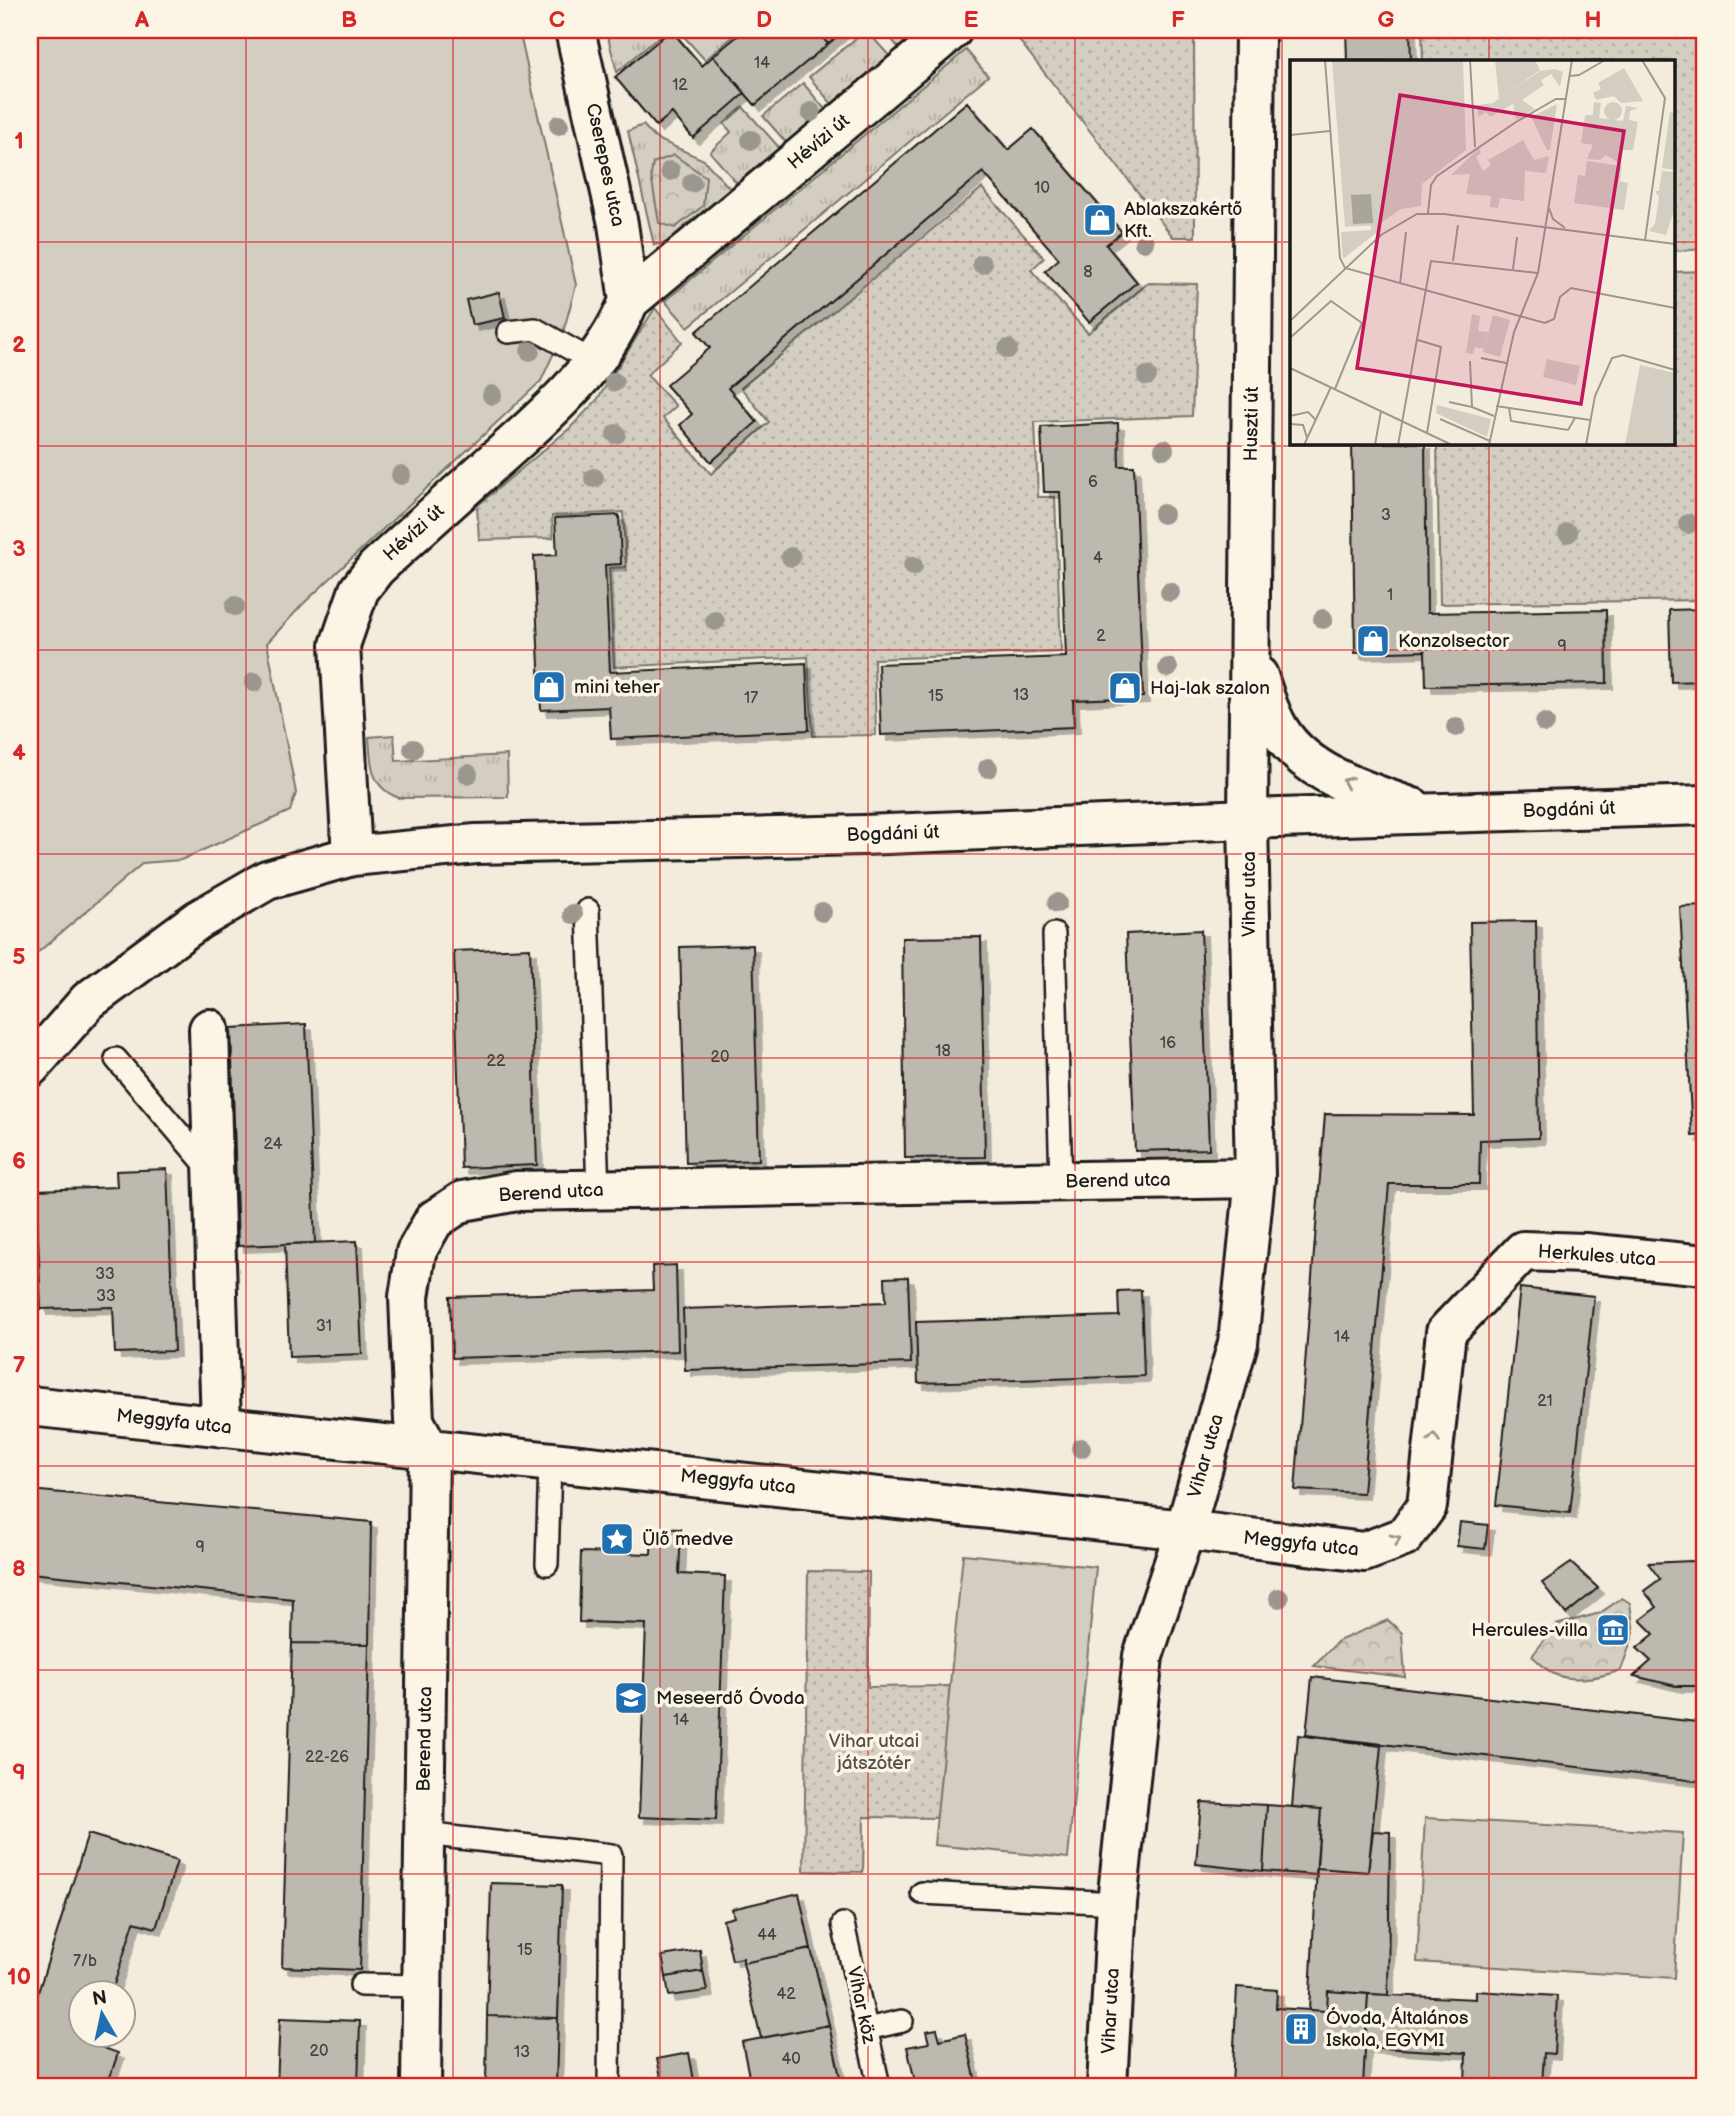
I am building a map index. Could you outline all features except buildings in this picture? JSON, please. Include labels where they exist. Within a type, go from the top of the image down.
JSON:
[{"type":"street","name":"Cserepes utca","points":[[575,30],[618,224],[629,301]]},
{"type":"street","name":"Hévízi út","points":[[352,856],[340,645],[359,590],[376,568],[563,400],[620,324],[629,301],[953,30]]},
{"type":"street","name":"Huszti út","points":[[1248,819],[1247,648],[1255,272],[1255,30]]},
{"type":"street","name":"Bogdáni út","points":[[1247,648],[1275,723],[1301,757],[1357,787],[1433,815]]},
{"type":"street","name":"Bogdáni út","points":[[352,856],[475,844],[864,835],[1248,819],[1705,805]]},
{"type":"street","name":"Vihar utca","points":[[1107,2086],[1117,1903],[1143,1656],[1185,1530],[1238,1343],[1255,1178],[1248,819]]},
{"type":"street","points":[[30,1067],[88,1001],[198,920],[267,880],[352,856]]},
{"type":"street","points":[[209,1029],[220,1427]]},
{"type":"street","name":"Berend utca","points":[[421,2086],[429,1449],[414,1421],[409,1297],[416,1252],[434,1220],[463,1201],[517,1192],[1255,1178]]},
{"type":"street","name":"Herkules utca","points":[[1427,1506],[1446,1332],[1523,1251],[1585,1252],[1705,1265]]},
{"type":"street","name":"Meggyfa utca","points":[[30,1406],[1185,1530],[1364,1552],[1405,1537],[1427,1506]]},
{"type":"lane","points":[[508,332],[535,329],[594,362]]},
{"type":"lane","points":[[589,910],[598,1190]]},
{"type":"lane","points":[[1054,934],[1061,1182]]},
{"type":"lane","points":[[116,1059],[213,1173]]},
{"type":"lane","points":[[547,1564],[550,1462]]},
{"type":"lane","points":[[424,1834],[611,1855],[609,2086]]},
{"type":"lane","points":[[922,1892],[1117,1903]]},
{"type":"lane","name":"Vihar köz","points":[[843,1924],[879,2086]]},
{"type":"lane","points":[[361,1985],[423,1986]]},
{"type":"lane","points":[[867,2029],[902,2021]]},
{"type":"green space","points":[[30,30],[519,30],[576,285],[563,333],[541,381],[303,604],[267,643],[296,793],[290,811],[181,860],[143,863],[30,959]]},
{"type":"green space","points":[[606,30],[667,30],[617,72]]},
{"type":"green space","points":[[678,30],[741,30],[705,60]]},
{"type":"green space","points":[[866,30],[893,60],[836,109],[809,77]]},
{"type":"green space","points":[[884,30],[928,30],[902,52]]},
{"type":"green space","points":[[1011,30],[1194,30],[1195,237],[1173,237]]},
{"type":"green space","points":[[1422,30],[1705,30],[1705,249],[1676,251],[1676,60],[1423,60]]},
{"type":"green space","points":[[966,50],[988,76],[688,327],[665,301]]},
{"type":"green space","points":[[803,83],[829,114],[790,147],[763,116]]},
{"type":"green space","points":[[743,107],[784,153],[742,189],[710,152],[731,132],[724,124]]},
{"type":"green space","points":[[643,125],[655,138],[704,160],[733,192],[680,240],[654,245],[628,131]]},
{"type":"green space","points":[[674,155],[706,177],[703,206],[675,228],[659,223],[651,175],[653,163]]},
{"type":"green space","points":[[982,188],[1044,258],[1031,270],[1088,333],[1148,283],[1197,284],[1192,416],[1035,422],[1038,497],[1055,497],[1061,652],[874,659],[876,735],[813,736],[808,657],[614,667],[609,568],[626,567],[623,512],[552,516],[553,538],[479,540],[477,506],[570,428],[597,400],[655,308],[682,342],[647,375],[676,406],[663,418],[711,474],[769,422],[741,388]]},
{"type":"green space","points":[[1705,271],[1705,600],[1440,604],[1437,444],[1676,444],[1676,272]]},
{"type":"green space","points":[[394,735],[396,761],[507,755],[508,797],[399,798],[389,793],[382,788],[374,774],[369,737]]},
{"type":"green space","points":[[963,1554],[1096,1567],[1068,1858],[934,1845]]},
{"type":"green space","name":"Vihar utcai játszótér","points":[[808,1571],[869,1572],[868,1687],[950,1686],[937,1818],[864,1817],[863,1872],[804,1871]]},
{"type":"green space","points":[[1622,1598],[1630,1603],[1634,1633],[1621,1670],[1596,1677],[1562,1677],[1551,1672],[1532,1656],[1556,1625],[1600,1613]]},
{"type":"green space","points":[[1388,1620],[1402,1633],[1405,1677],[1314,1666],[1338,1641]]},
{"type":"green space","points":[[1425,1818],[1683,1833],[1674,1978],[1417,1962]]},
{"type":"place","name":"Ablakszakértő Kft.","points":[[1100,220]]},
{"type":"place","name":"Konzolsector","points":[[1373,641]]},
{"type":"place","name":"mini teher","points":[[549,687]]},
{"type":"place","name":"Haj-lak szalon","points":[[1125,688]]},
{"type":"place","name":"Ülő medve","points":[[617,1539]]},
{"type":"place","name":"Hercules-villa","points":[[1613,1630]]},
{"type":"place","name":"Meseerdő Óvoda","points":[[631,1698]]},
{"type":"place","name":"Óvoda, Általános Iskola, EGYMI","points":[[1301,2029]]}]
